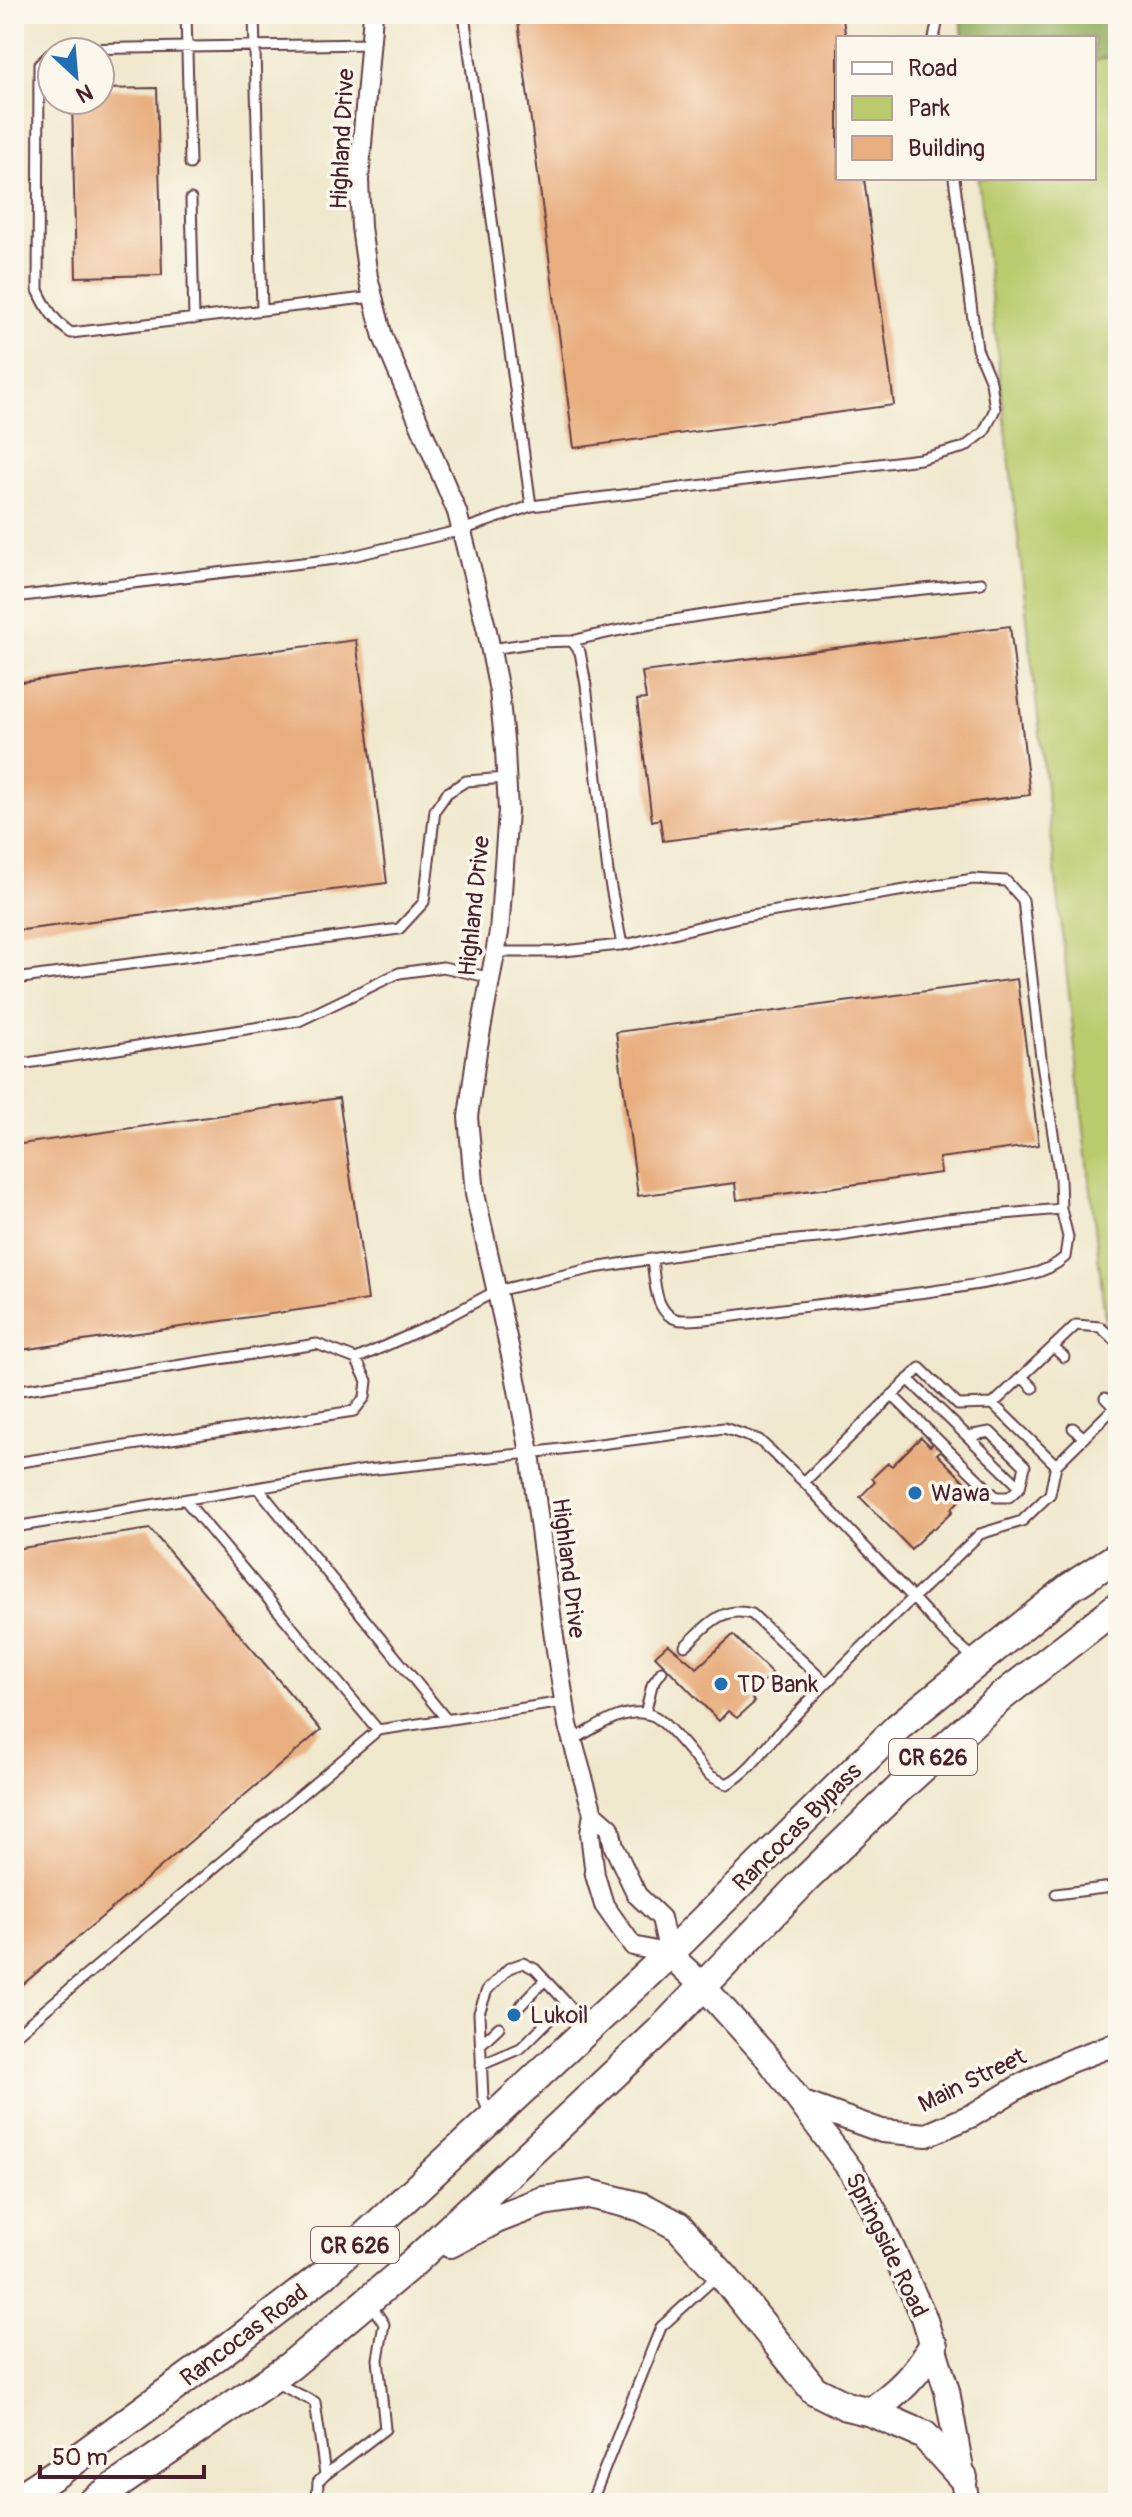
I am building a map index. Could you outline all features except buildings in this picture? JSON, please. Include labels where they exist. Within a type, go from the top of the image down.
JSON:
[{"type":"main road","name":"Rancocas Bypass","points":[[669,1954],[898,1727],[1069,1588],[1118,1556]]},
{"type":"main road","name":"Rancocas Bypass","points":[[703,1986],[900,1788],[1000,1698],[1118,1606]]},
{"type":"main road","name":"Springside Road","points":[[669,1954],[703,1986],[766,2056],[852,2172],[875,2212],[924,2317],[947,2391],[965,2491]]},
{"type":"main road","name":"Rancocas Road","points":[[14,2501],[63,2469],[323,2275],[669,1954]]},
{"type":"main road","name":"Rancocas Road","points":[[91,2503],[118,2490],[270,2380],[414,2262],[660,2031],[703,1986]]},
{"type":"main road","points":[[414,2262],[496,2219],[543,2201],[590,2194],[642,2207],[678,2226],[814,2390],[846,2406],[871,2412],[924,2435],[965,2491]]},
{"type":"main road","points":[[871,2412],[897,2393],[919,2370],[933,2346]]},
{"type":"street","name":"Highland Drive","points":[[373,14],[359,180],[361,227],[373,297],[383,337],[457,512],[499,691],[508,811],[496,952],[468,1117],[475,1194],[530,1453],[564,1702],[593,1813],[590,1833],[595,1875],[604,1905],[633,1946],[669,1954],[661,1918],[637,1895],[614,1847],[610,1828],[593,1813]]},
{"type":"street","name":"Main Street","points":[[801,2102],[882,2131],[927,2135],[973,2115],[1020,2086],[1070,2061],[1118,2043]]},
{"type":"lane","points":[[186,14],[190,164]]},
{"type":"lane","points":[[254,14],[262,310]]},
{"type":"lane","points":[[464,14],[531,506]]},
{"type":"lane","points":[[934,36],[939,14]]},
{"type":"lane","points":[[371,44],[53,51],[39,65],[38,290],[59,325],[71,333],[373,297]]},
{"type":"lane","points":[[14,597],[344,558],[462,530],[531,506],[920,459],[965,447],[984,432],[995,409],[991,382],[977,349],[954,180]]},
{"type":"lane","points":[[191,199],[194,319]]},
{"type":"lane","points":[[491,649],[572,641],[722,612],[981,583]]},
{"type":"lane","points":[[572,641],[580,652],[586,685],[608,872],[622,945]]},
{"type":"lane","points":[[14,979],[399,929],[424,902],[435,810],[447,793],[466,781],[506,778]]},
{"type":"lane","points":[[496,952],[555,952],[622,945],[755,915],[973,879],[1006,881],[1023,900],[1041,1058],[1060,1178],[1061,1209],[1068,1237],[1065,1257],[1053,1268],[1029,1275],[734,1316],[677,1320],[666,1314],[659,1303],[652,1260]]},
{"type":"lane","points":[[14,1065],[299,1021],[399,973],[443,967],[492,978]]},
{"type":"lane","points":[[356,1359],[432,1325],[496,1291],[594,1268],[741,1245],[840,1236],[946,1219],[1061,1209]]},
{"type":"lane","points":[[804,1482],[920,1368],[958,1405],[993,1404],[1076,1325],[1100,1327],[1118,1343]]},
{"type":"lane","points":[[14,1391],[317,1344],[356,1359],[367,1381],[365,1397],[354,1411],[14,1463]]},
{"type":"lane","points":[[1053,1347],[1064,1357]]},
{"type":"lane","points":[[1022,1377],[1033,1388]]},
{"type":"lane","points":[[908,1379],[1020,1487]]},
{"type":"lane","points":[[892,1395],[996,1497],[1009,1497],[1020,1487],[1025,1466],[990,1432],[967,1436]]},
{"type":"lane","points":[[572,1741],[605,1722],[635,1712],[645,1714],[655,1717],[665,1726],[708,1776],[727,1784],[740,1777],[826,1683],[980,1534],[1022,1521],[1050,1494],[1056,1465],[1116,1406],[1105,1398]]},
{"type":"lane","points":[[993,1404],[1056,1465]]},
{"type":"lane","points":[[14,1527],[367,1470],[724,1428],[759,1440],[804,1482],[944,1632],[978,1662]]},
{"type":"lane","points":[[1073,1428],[1084,1438]]},
{"type":"lane","points":[[258,1488],[447,1720]]},
{"type":"lane","points":[[186,1501],[378,1730]]},
{"type":"lane","points":[[685,1646],[718,1616],[741,1611],[752,1614],[826,1683]]},
{"type":"lane","points":[[645,1714],[652,1685],[662,1671]]},
{"type":"lane","points":[[14,2036],[378,1730],[564,1702]]},
{"type":"lane","points":[[1056,1894],[1112,1887],[1118,1889]]},
{"type":"lane","points":[[491,2118],[483,2098],[479,2013],[487,1990],[509,1968],[523,1963],[535,1969],[589,2028]]},
{"type":"lane","points":[[521,2005],[545,1980]]},
{"type":"lane","points":[[481,2065],[521,2048],[566,2003]]},
{"type":"lane","points":[[481,2044],[499,2027]]},
{"type":"lane","points":[[591,2503],[661,2327],[719,2273]]},
{"type":"lane","points":[[317,2503],[318,2482],[385,2429],[378,2359],[384,2324],[368,2300]]},
{"type":"lane","points":[[270,2380],[315,2402],[325,2475]]},
{"type":"green space","points":[[960,14],[1118,14],[1118,55],[1096,60],[1096,36],[963,36]]},
{"type":"green space","points":[[1118,55],[1118,1409],[1108,1344],[978,180],[1096,180],[1096,60]]},
{"type":"place","name":"Wawa","points":[[915,1493]]},
{"type":"place","name":"TD Bank","points":[[721,1684]]},
{"type":"place","name":"Lukoil","points":[[514,2015]]}]
